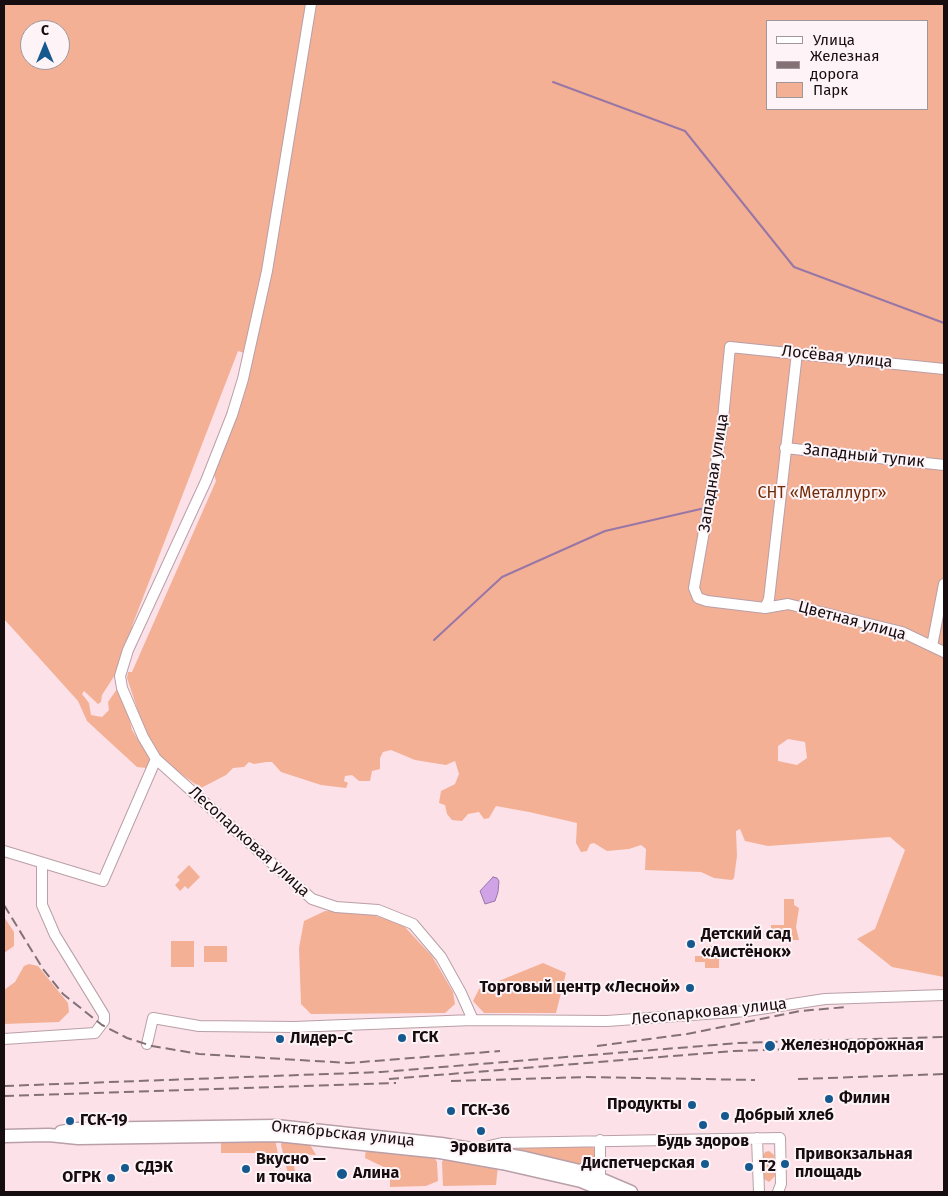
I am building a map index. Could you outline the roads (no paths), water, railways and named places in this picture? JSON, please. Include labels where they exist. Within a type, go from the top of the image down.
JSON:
[{"type":"main road","name":"Октябрьская улица","points":[[4,1136],[49,1135],[78,1138],[277,1134],[525,1158],[584,1172],[631,1192]]},
{"type":"main road","name":"Октябрьская улица","points":[[479,1154],[581,1181],[608,1192]]},
{"type":"street","name":"Лесопарковая улица","points":[[310,4],[267,271],[243,379],[206,481],[128,650],[120,676],[122,688],[143,737],[156,759],[312,900],[326,905],[378,910],[413,924],[441,957],[458,987],[473,1020]]},
{"type":"street","name":"Лосёвая улица","points":[[730,347],[944,369]]},
{"type":"street","name":"Западная улица","points":[[698,598],[694,588],[694,579],[702,550],[722,429],[730,347]]},
{"type":"street","points":[[765,608],[768,599],[797,353]]},
{"type":"street","name":"Западный тупик","points":[[785,448],[944,465]]},
{"type":"street","points":[[932,646],[944,584]]},
{"type":"street","name":"Цветная улица","points":[[698,598],[765,608],[788,604],[902,632],[944,652]]},
{"type":"street","points":[[4,851],[103,881],[156,759]]},
{"type":"street","points":[[4,1039],[95,1033],[103,1023],[104,1018],[55,935],[42,905],[42,863]]},
{"type":"street","name":"Лесопарковая улица","points":[[147,1044],[153,1018],[199,1026],[294,1027],[473,1020],[607,1022],[756,1010],[825,999],[944,996]]},
{"type":"street","points":[[757,1138],[759,1192]]},
{"type":"street","points":[[479,1154],[502,1143],[780,1138],[781,1184],[778,1192]]},
{"type":"street","points":[[600,1140],[600,1180]]},
{"type":"waterway","points":[[553,82],[685,131],[794,267],[944,323]]},
{"type":"waterway","points":[[434,640],[502,577],[605,531],[705,508]]},
{"type":"railway","points":[[4,905],[43,969],[63,994],[102,1025],[127,1038],[152,1046],[199,1054],[349,1063],[500,1051]]},
{"type":"railway","points":[[597,1046],[687,1034],[800,1011],[847,1007]]},
{"type":"railway","points":[[4,1086],[381,1072],[739,1043],[944,1037]]},
{"type":"railway","points":[[389,1079],[734,1051],[900,1045]]},
{"type":"railway","points":[[798,1079],[944,1074]]},
{"type":"railway","points":[[451,1081],[587,1077],[755,1080]]},
{"type":"railway","points":[[4,1096],[396,1083]]},
{"type":"place","name":"Детский сад «Аистёнок»","points":[[691,944]]},
{"type":"place","name":"Торговый центр «Лесной»","points":[[690,988]]},
{"type":"place","name":"ГСК","points":[[402,1038]]},
{"type":"place","name":"Лидер-С","points":[[280,1039]]},
{"type":"place","name":"Железнодорожная","points":[[770,1046]]},
{"type":"place","name":"Филин","points":[[829,1099]]},
{"type":"place","name":"Продукты","points":[[692,1105]]},
{"type":"place","name":"ГСК-36","points":[[451,1111]]},
{"type":"place","name":"Добрый хлеб","points":[[725,1116]]},
{"type":"place","name":"ГСК-19","points":[[70,1121]]},
{"type":"place","name":"Будь здоров","points":[[703,1125]]},
{"type":"place","name":"Эровита","points":[[481,1131]]},
{"type":"place","name":"Диспетчерская","points":[[705,1164]]},
{"type":"place","name":"Привокзальная площадь","points":[[785,1164]]},
{"type":"place","name":"T2","points":[[749,1167]]},
{"type":"place","name":"СДЭК","points":[[125,1168]]},
{"type":"place","name":"Вкусно — и точка","points":[[246,1169]]},
{"type":"place","name":"Алина","points":[[342,1174]]},
{"type":"place","name":"ОГРК","points":[[111,1178]]},
{"type":"park label","name":"СНТ «Металлург»","points":[[822,494]]}]
